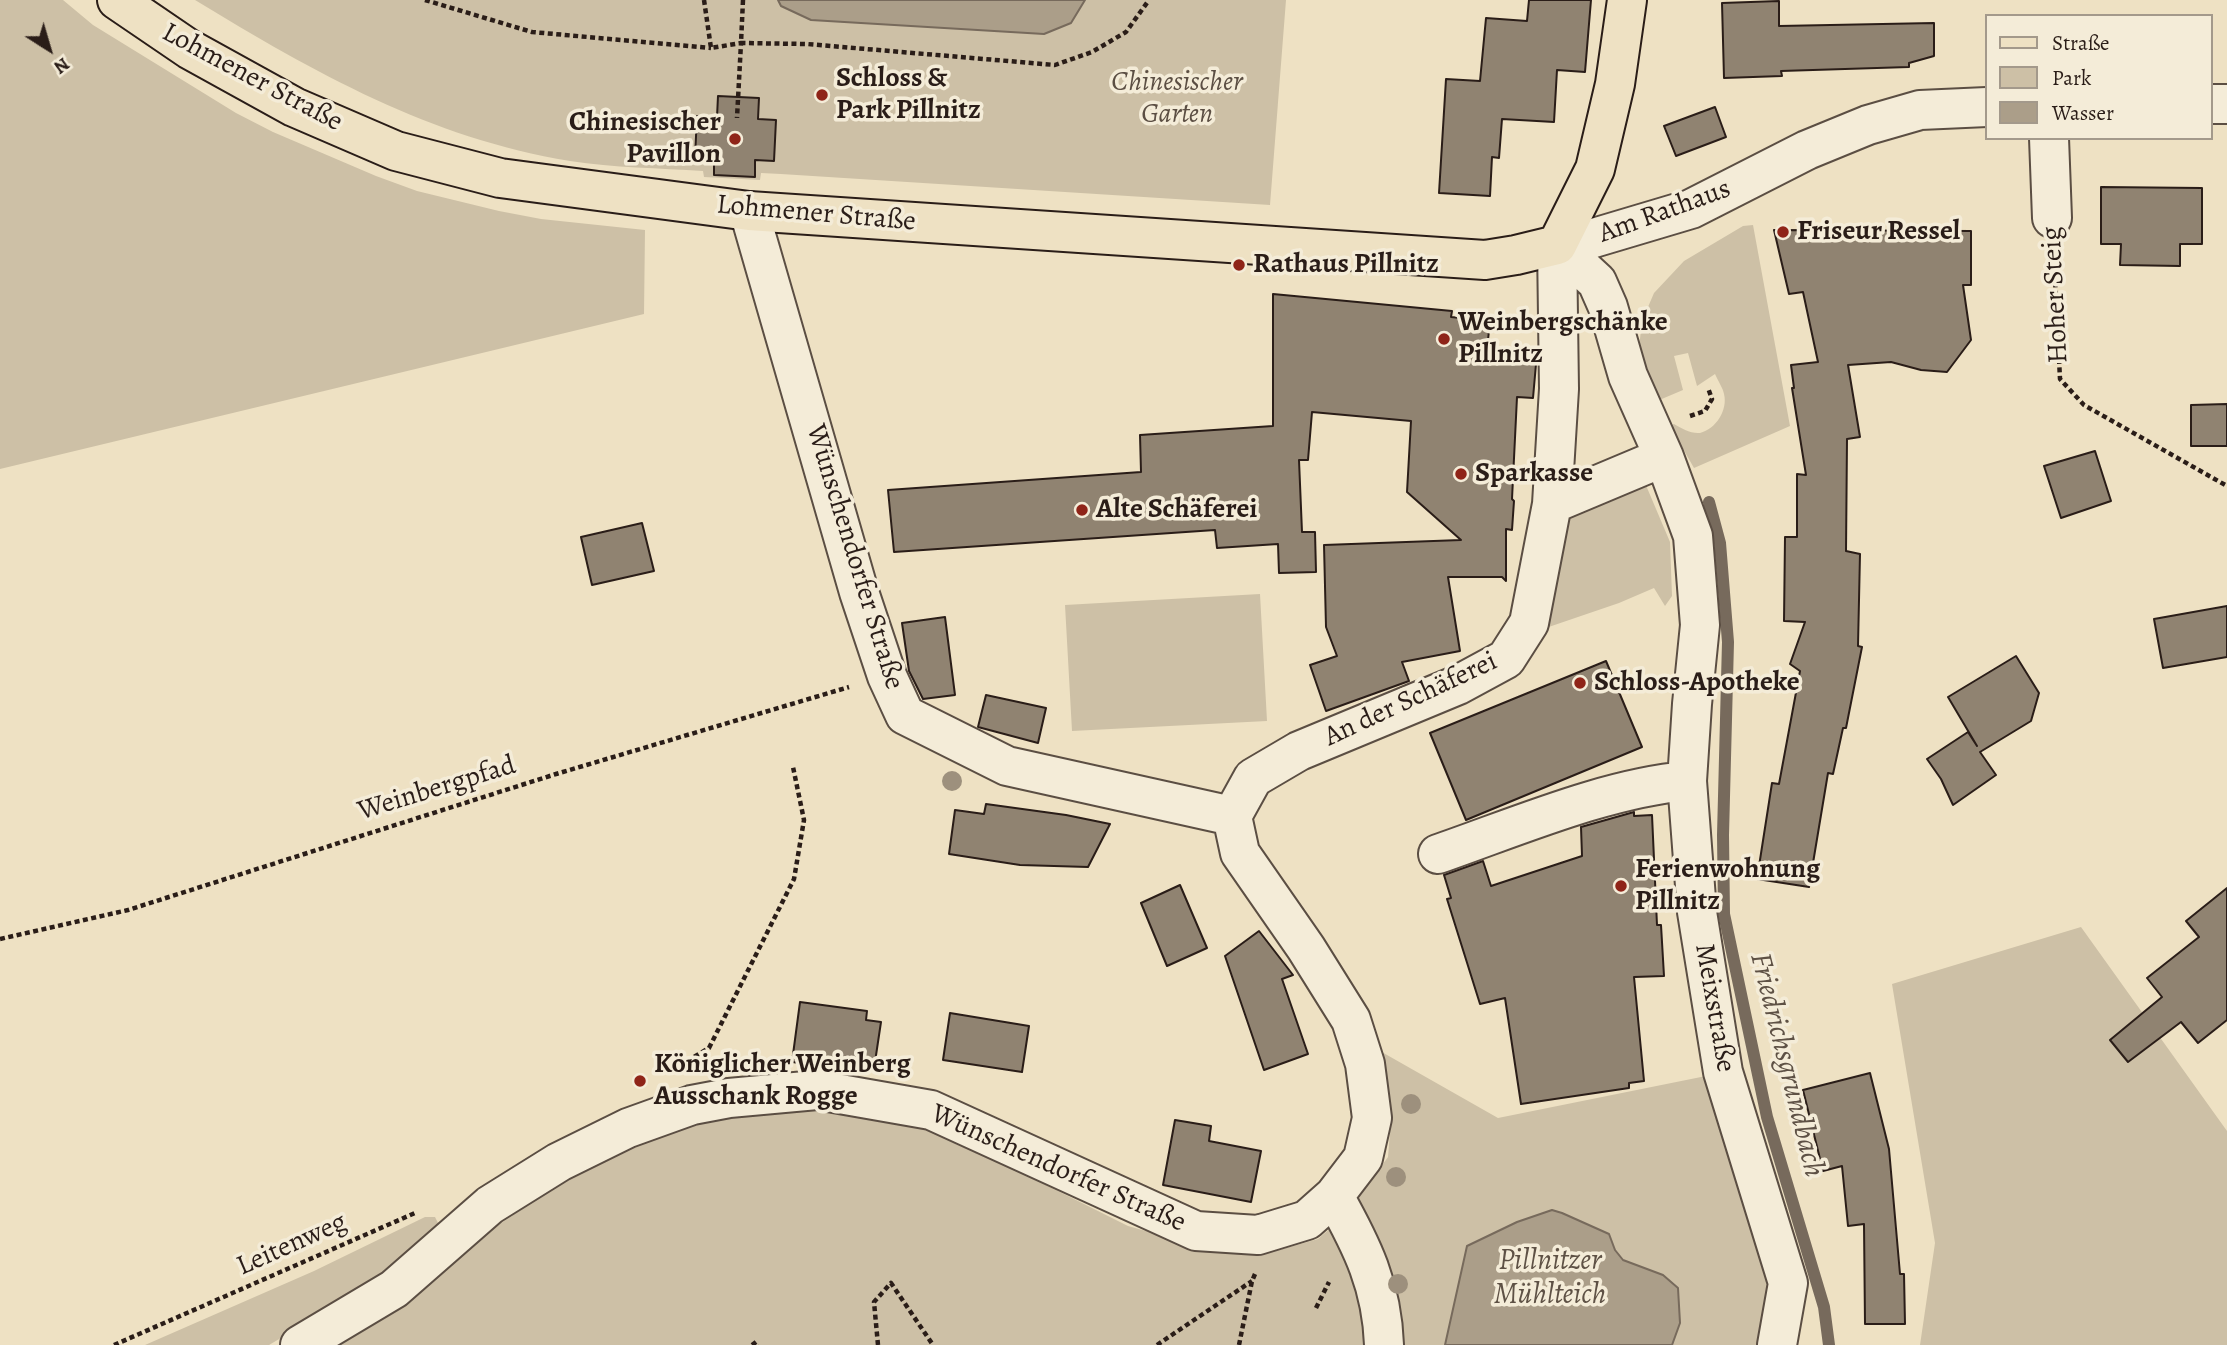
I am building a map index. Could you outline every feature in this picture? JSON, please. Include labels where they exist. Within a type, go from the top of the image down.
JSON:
[{"type":"main road","name":"Lohmener Straße","points":[[117,0],[188,49],[294,107],[396,151],[500,178],[750,211],[1485,260],[1516,256],[1557,245]]},
{"type":"main road","points":[[1557,245],[1595,169],[1615,83],[1627,0]]},
{"type":"street","name":"Am Rathaus","points":[[1557,245],[1587,240],[1691,209],[1807,150],[1868,125],[1920,110],[1986,107]]},
{"type":"street","name":"Hoher Steig","points":[[2049,140],[2052,218]]},
{"type":"street","name":"Wünschendorfer Straße","points":[[300,1345],[394,1289],[490,1205],[559,1162],[628,1128],[704,1103],[729,1098],[817,1090],[931,1110],[1196,1231],[1258,1235],[1307,1220],[1334,1196],[1363,1158],[1371,1118],[1365,1064],[1352,1020],[1240,853],[1232,816],[1007,766],[905,715],[887,676],[859,592],[750,211]]},
{"type":"street","name":"Am Rathaus","points":[[1557,245],[1597,282],[1608,307],[1628,376],[1664,457]]},
{"type":"street","points":[[1557,245],[1559,389],[1552,504],[1664,457]]},
{"type":"street","name":"Meixstraße","points":[[1664,457],[1693,536],[1700,625],[1687,781],[1698,912],[1723,1072],[1788,1283],[1777,1345]]},
{"type":"street","name":"An der Schäferei","points":[[1232,816],[1253,778],[1299,751],[1458,685],[1506,659],[1529,623],[1552,504]]},
{"type":"street","points":[[1438,854],[1546,816],[1651,784],[1687,781]]},
{"type":"street","points":[[1334,1196],[1359,1240],[1374,1276],[1384,1345]]},
{"type":"path","points":[[425,0],[532,32],[711,48],[741,43],[807,44],[1055,65],[1091,52],[1126,33],[1149,0]]},
{"type":"path","points":[[704,0],[711,48]]},
{"type":"path","points":[[737,118],[743,0]]},
{"type":"path","name":"Hoher Steig","points":[[2052,218],[2060,379],[2084,405],[2227,486]]},
{"type":"path","name":"Weinbergpfad","points":[[0,939],[128,910],[542,778],[887,676]]},
{"type":"path","points":[[676,1068],[709,1048],[794,879],[804,820],[793,767]]},
{"type":"path","name":"Leitenweg","points":[[114,1345],[425,1209]]},
{"type":"path","points":[[1239,1345],[1252,1281],[1258,1269]]},
{"type":"path","points":[[1157,1345],[1252,1281]]},
{"type":"path","points":[[878,1345],[874,1302],[891,1283],[933,1345]]},
{"type":"path","points":[[1316,1308],[1327,1289]]},
{"type":"path","points":[[752,1345],[755,1342],[758,1345]]},
{"type":"green space","points":[[0,0],[63,0],[93,25],[236,113],[273,132],[417,191],[541,219],[645,230],[644,314],[0,469]]},
{"type":"green space","name":"Schloss & Park Pillnitz","points":[[195,0],[1286,0],[1270,205],[761,173],[760,180],[704,177],[703,171],[570,161],[469,136],[421,119],[329,77]]},
{"type":"green space","points":[[1753,225],[1790,426],[1694,468],[1670,426],[1674,424],[1697,433],[1706,431],[1720,418],[1725,400],[1723,392],[1715,374],[1697,386],[1688,353],[1674,356],[1683,390],[1657,401],[1639,348],[1642,321],[1654,293],[1684,261],[1743,226]]},
{"type":"green space","points":[[1645,483],[1670,542],[1672,596],[1665,606],[1654,588],[1534,632],[1561,516]]},
{"type":"green space","points":[[1260,594],[1267,721],[1072,731],[1065,605]]},
{"type":"green space","points":[[2081,927],[2227,1131],[2227,1345],[1920,1345],[1935,1243],[1892,984]]},
{"type":"green space","points":[[1380,1051],[1498,1118],[1706,1076],[1788,1283],[1777,1345],[1672,1345],[1680,1323],[1678,1288],[1623,1260],[1615,1250],[1609,1234],[1552,1210],[1517,1222],[1467,1246],[1445,1345],[333,1345],[557,1185],[645,1139],[719,1115],[816,1108],[926,1125],[1128,1226],[1218,1249],[1279,1250],[1318,1239],[1348,1213],[1388,1157],[1391,1119]]},
{"type":"green space","points":[[425,1217],[435,1217],[439,1225],[379,1280],[269,1345],[145,1345],[314,1271]]},
{"type":"water","points":[[778,0],[1085,0],[1071,23],[1044,34],[811,20],[781,6]]},
{"type":"water","name":"Pillnitzer Mühlteich","points":[[1552,1210],[1609,1234],[1615,1250],[1623,1260],[1663,1275],[1678,1288],[1680,1323],[1672,1345],[1445,1345],[1467,1246],[1517,1222]]},
{"type":"building","points":[[1529,0],[1591,0],[1585,72],[1557,70],[1554,122],[1502,119],[1499,158],[1492,157],[1490,196],[1439,193],[1446,79],[1480,81],[1486,18],[1527,21]]},
{"type":"building","points":[[1779,1],[1779,26],[1934,23],[1934,56],[1909,63],[1909,67],[1781,71],[1782,76],[1724,78],[1722,3]]},
{"type":"building","name":"Chinesischer Pavillon","points":[[718,96],[759,98],[758,119],[776,120],[774,161],[755,160],[755,177],[714,175],[714,158],[695,157],[697,116],[717,117]]},
{"type":"building","points":[[1715,107],[1726,137],[1676,156],[1664,126]]},
{"type":"building","points":[[2101,187],[2202,188],[2202,244],[2180,244],[2180,266],[2120,265],[2121,244],[2101,244]]},
{"type":"building","points":[[1774,230],[1971,231],[1971,285],[1963,285],[1971,340],[1947,372],[1921,370],[1891,362],[1848,365],[1860,437],[1847,439],[1846,551],[1860,554],[1858,646],[1862,647],[1846,728],[1843,728],[1833,774],[1828,773],[1809,887],[1757,879],[1772,783],[1779,784],[1800,671],[1790,664],[1805,622],[1784,621],[1785,537],[1797,537],[1797,474],[1806,475],[1792,388],[1791,365],[1818,362],[1803,292],[1789,294]]},
{"type":"building","points":[[1273,294],[1452,311],[1451,317],[1490,321],[1486,359],[1536,364],[1533,398],[1517,397],[1514,501],[1512,530],[1506,529],[1506,581],[1502,577],[1448,577],[1460,651],[1402,662],[1409,681],[1326,711],[1310,665],[1337,656],[1326,627],[1324,545],[1461,540],[1407,492],[1411,421],[1312,412],[1308,460],[1299,460],[1302,532],[1315,532],[1316,572],[1279,573],[1278,544],[1217,548],[1215,530],[894,552],[888,490],[1141,472],[1140,435],[1273,426]]},
{"type":"building","points":[[2227,404],[2227,446],[2191,446],[2191,405]]},
{"type":"building","points":[[2095,451],[2111,501],[2061,518],[2044,466]]},
{"type":"building","points":[[642,523],[654,571],[592,585],[581,537]]},
{"type":"building","points":[[2227,606],[2227,657],[2163,668],[2154,619]]},
{"type":"building","points":[[945,617],[955,695],[923,699],[909,671],[902,623]]},
{"type":"building","points":[[2016,656],[2039,693],[2031,721],[1980,752],[1996,775],[1953,805],[1941,779],[1927,759],[1968,732],[1977,746],[1948,697]]},
{"type":"building","points":[[1606,661],[1642,747],[1466,820],[1430,733]]},
{"type":"building","points":[[986,695],[1046,708],[1038,743],[978,727]]},
{"type":"building","points":[[986,804],[1110,824],[1088,867],[1020,865],[949,854],[955,810],[984,814]]},
{"type":"building","points":[[1634,812],[1634,816],[1652,815],[1657,925],[1661,925],[1664,976],[1634,977],[1644,1081],[1629,1083],[1629,1088],[1521,1104],[1505,998],[1480,1004],[1447,899],[1451,898],[1444,875],[1483,861],[1491,886],[1582,856],[1581,827]]},
{"type":"building","points":[[1180,885],[1207,948],[1167,966],[1141,903]]},
{"type":"building","points":[[2227,888],[2227,1020],[2198,1043],[2181,1022],[2128,1062],[2110,1040],[2162,997],[2147,978],[2199,937],[2186,921]]},
{"type":"building","points":[[1259,931],[1293,975],[1282,979],[1308,1054],[1264,1070],[1225,956]]},
{"type":"building","points":[[800,1002],[867,1011],[866,1020],[881,1022],[875,1062],[860,1061],[859,1071],[792,1062]]},
{"type":"building","points":[[950,1013],[1029,1026],[1022,1072],[943,1060]]},
{"type":"building","points":[[1870,1073],[1889,1149],[1900,1274],[1904,1274],[1905,1324],[1865,1324],[1864,1224],[1848,1226],[1842,1166],[1823,1171],[1803,1090]]},
{"type":"building","points":[[1175,1120],[1211,1126],[1209,1141],[1261,1151],[1251,1202],[1163,1185]]},
{"type":"waterway","name":"Friedrichsgrundbach","points":[[1709,502],[1720,543],[1728,642],[1723,835],[1724,914],[1767,1117],[1824,1307],[1829,1345]]},
{"type":"place","name":"Schloss & Park Pillnitz","points":[[822,95]]},
{"type":"place","name":"Chinesischer Pavillon","points":[[735,139]]},
{"type":"place","name":"Friseur Ressel","points":[[1783,232]]},
{"type":"place","name":"Rathaus Pillnitz","points":[[1239,265]]},
{"type":"place","name":"Weinbergschänke Pillnitz","points":[[1444,339]]},
{"type":"place","name":"Sparkasse","points":[[1461,474]]},
{"type":"place","name":"Alte Schäferei","points":[[1082,510]]},
{"type":"place","name":"Schloss-Apotheke","points":[[1580,683]]},
{"type":"place","name":"Ferienwohnung Pillnitz","points":[[1621,886]]},
{"type":"place","name":"Königlicher Weinberg Ausschank Rogge","points":[[640,1081]]},
{"type":"park label","name":"Chinesischer Garten","points":[[1177,99]]}]
